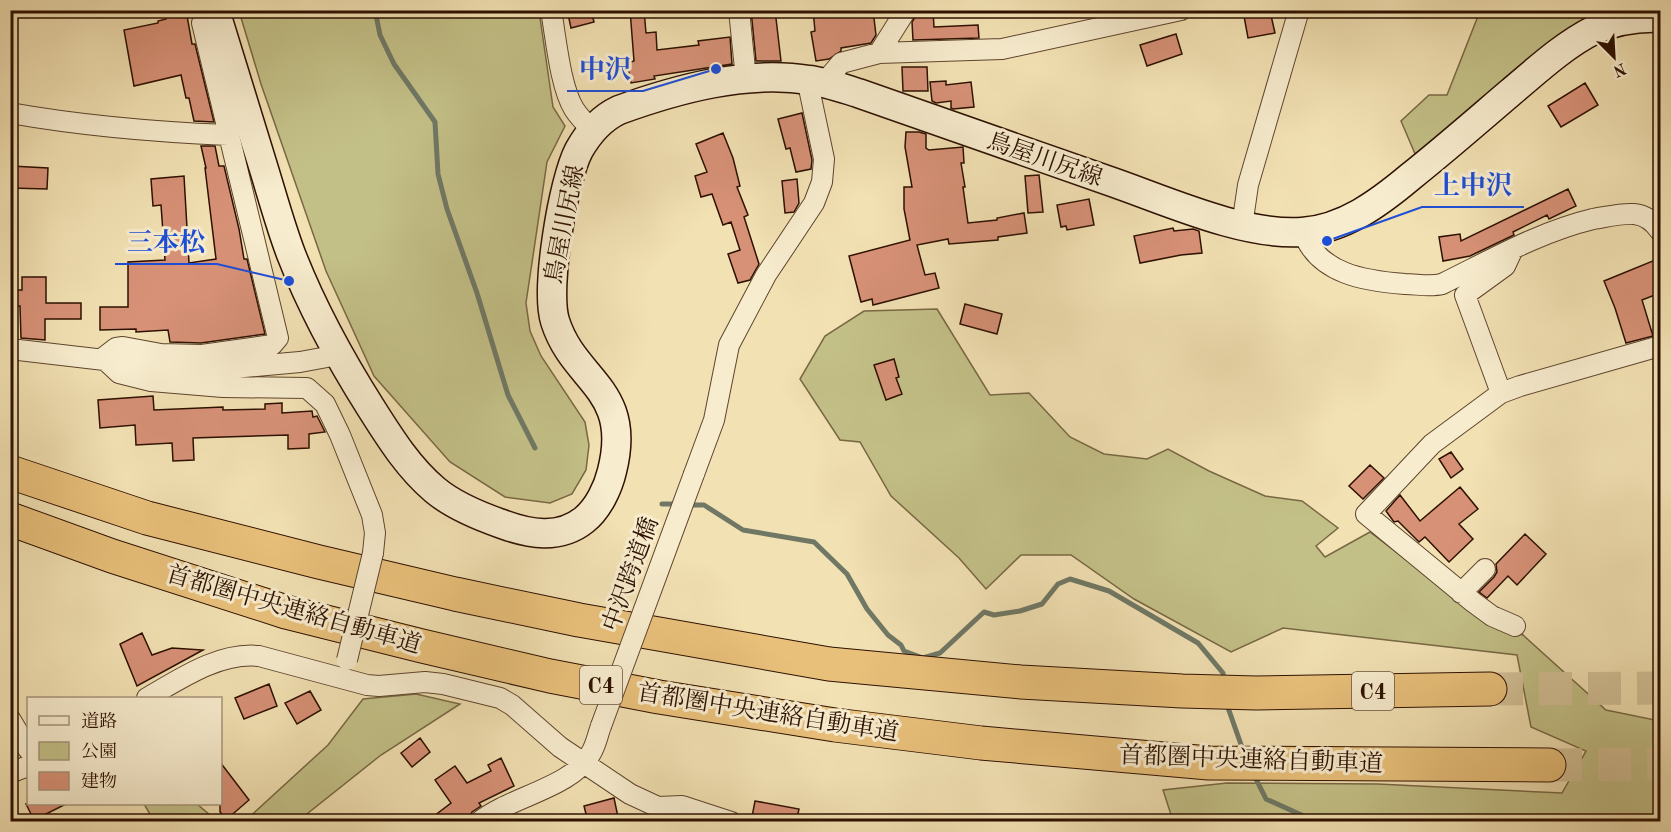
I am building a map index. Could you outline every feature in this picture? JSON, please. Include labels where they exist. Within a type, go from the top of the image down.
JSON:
[{"type":"highway","name":"首都圏中央連絡自動車道","points":[[10,472],[147,518],[455,594],[579,620],[829,664],[1021,682],[1182,691],[1256,693],[1490,689]]},
{"type":"highway","name":"首都圏中央連絡自動車道","points":[[10,519],[112,556],[286,612],[550,676],[660,697],[846,726],[981,743],[1209,762],[1549,765]]},
{"type":"main road","name":"鳥屋川尻線","points":[[214,10],[291,253],[308,295],[338,355],[400,453],[422,479],[442,495],[492,520],[529,532],[544,534],[562,532],[587,518],[599,501],[610,477],[616,447],[616,428],[612,410],[605,395],[569,349],[554,319],[551,301],[558,235],[572,169],[580,149],[593,131],[612,113],[673,93],[746,79],[816,81],[1242,226],[1278,232],[1303,232],[1331,226],[1365,211],[1397,188],[1525,80],[1580,38],[1594,30],[1622,21],[1636,18],[1660,18]]},
{"type":"street","points":[[103,358],[116,348],[123,347],[161,354],[202,355],[272,345],[278,338],[202,23],[206,14],[214,10]]},
{"type":"street","points":[[551,10],[558,59],[568,95],[573,109],[593,131]]},
{"type":"street","points":[[739,10],[746,79]]},
{"type":"street","points":[[879,53],[906,10]]},
{"type":"street","points":[[816,81],[841,63],[879,53],[1002,48],[1181,10]]},
{"type":"street","points":[[1242,226],[1248,185],[1299,10]]},
{"type":"street","name":"中沢跨道橋","points":[[584,762],[591,753],[714,420],[729,345],[766,275],[814,203],[822,182],[824,159],[816,81]]},
{"type":"street","points":[[10,113],[66,123],[171,133],[228,135]]},
{"type":"street","points":[[1303,232],[1308,247],[1334,267],[1350,275],[1382,282],[1431,286],[1442,284],[1513,248],[1569,225],[1611,215],[1634,214],[1646,217],[1660,231]]},
{"type":"street","points":[[1501,393],[1465,295],[1505,266],[1513,248]]},
{"type":"street","points":[[1515,626],[1492,616],[1461,593],[1366,514],[1432,444],[1501,393],[1660,346]]},
{"type":"street","points":[[10,349],[103,358],[199,371],[250,368],[338,355]]},
{"type":"street","points":[[103,358],[119,373],[151,381],[223,387],[307,388],[325,404],[372,515],[375,533],[373,553],[344,669]]},
{"type":"street","points":[[1461,593],[1485,568]]},
{"type":"street","points":[[150,697],[182,678],[213,664],[247,655],[344,669],[380,686],[414,683],[443,684],[500,698],[512,705],[560,747],[630,794],[658,807],[682,806],[731,822]]},
{"type":"street","points":[[10,719],[27,747]]},
{"type":"street","points":[[479,822],[503,806],[560,781],[575,772],[584,762]]},
{"type":"street","points":[[10,773],[27,766]]},
{"type":"green space","points":[[239,11],[539,11],[553,107],[565,126],[547,162],[526,303],[530,331],[541,356],[585,422],[589,445],[586,470],[572,494],[550,503],[505,497],[450,462],[374,376],[326,271],[261,84]]},
{"type":"green space","points":[[1480,11],[1611,11],[1416,156],[1401,121],[1429,95],[1447,95]]},
{"type":"green space","points":[[937,309],[990,395],[1029,393],[1070,437],[1104,454],[1147,459],[1168,449],[1209,471],[1265,496],[1302,501],[1338,528],[1316,546],[1325,557],[1370,532],[1490,624],[1523,635],[1606,710],[1660,721],[1660,821],[1173,821],[1163,790],[1227,783],[1378,784],[1562,793],[1586,751],[1531,727],[1517,655],[1283,628],[1231,652],[1134,599],[1071,555],[1021,555],[986,589],[959,558],[891,496],[860,442],[840,440],[800,379],[825,336],[864,311]]},
{"type":"green space","points":[[416,694],[460,704],[381,755],[298,821],[245,821],[328,745],[363,699]]},
{"type":"green space","points":[[145,805],[198,805],[217,821],[154,821]]},
{"type":"building","points":[[165,10],[186,10],[192,44],[195,44],[214,122],[194,121],[181,75],[134,86],[124,30],[158,23],[166,19]]},
{"type":"building","points":[[591,10],[594,22],[571,28],[568,14]]},
{"type":"building","points":[[630,10],[644,10],[646,33],[656,32],[657,50],[699,45],[698,41],[730,37],[732,64],[654,76],[655,79],[631,83],[627,63],[634,61]]},
{"type":"building","points":[[751,10],[775,10],[781,61],[756,61]]},
{"type":"building","points":[[813,10],[873,10],[876,35],[871,43],[841,48],[841,51],[829,59],[816,61],[811,32],[815,31]]},
{"type":"building","points":[[933,11],[934,27],[978,25],[979,38],[913,40],[912,22],[918,12]]},
{"type":"building","points":[[1270,11],[1275,33],[1248,38],[1244,16]]},
{"type":"building","points":[[1176,34],[1182,54],[1147,66],[1140,45]]},
{"type":"building","points":[[902,67],[927,67],[928,91],[903,91]]},
{"type":"building","points":[[946,81],[946,85],[971,82],[974,107],[953,109],[951,101],[936,103],[932,101],[930,82]]},
{"type":"building","points":[[1585,83],[1598,105],[1561,127],[1548,106]]},
{"type":"building","points":[[802,113],[812,160],[811,169],[796,172],[790,148],[786,149],[778,119]]},
{"type":"building","points":[[906,132],[926,134],[926,148],[929,150],[963,147],[964,163],[961,163],[968,223],[997,220],[997,218],[1024,213],[1027,233],[998,237],[998,240],[949,244],[948,239],[917,245],[925,275],[935,273],[939,288],[873,305],[872,299],[861,302],[849,256],[910,240],[904,209],[904,187],[912,187],[905,147]]},
{"type":"building","points":[[723,133],[733,158],[740,186],[737,187],[748,215],[744,217],[759,264],[750,280],[738,283],[728,254],[740,250],[731,222],[723,225],[712,194],[701,197],[695,176],[707,172],[696,144]]},
{"type":"building","points":[[201,146],[215,146],[219,166],[224,166],[244,259],[247,259],[265,334],[201,343],[170,342],[168,330],[136,332],[136,329],[100,330],[100,307],[128,307],[128,262],[165,260],[161,205],[153,206],[151,179],[184,176],[189,263],[216,259],[206,168]]},
{"type":"building","points":[[11,166],[48,168],[47,189],[10,188]]},
{"type":"building","points":[[1039,175],[1043,212],[1028,213],[1025,176]]},
{"type":"building","points":[[797,179],[799,203],[794,212],[785,213],[782,181]]},
{"type":"building","points":[[1568,189],[1576,206],[1549,219],[1547,215],[1513,232],[1514,235],[1470,256],[1443,261],[1439,237],[1460,234],[1461,241]]},
{"type":"building","points":[[1089,199],[1094,225],[1067,230],[1066,226],[1061,227],[1057,205]]},
{"type":"building","points":[[1173,228],[1174,231],[1193,229],[1199,231],[1202,253],[1140,263],[1134,236]]},
{"type":"building","points":[[1660,258],[1660,293],[1642,300],[1653,336],[1626,343],[1604,281]]},
{"type":"building","points":[[22,277],[46,277],[46,303],[81,303],[81,319],[45,319],[45,340],[21,338],[20,306],[10,306],[10,290],[22,290]]},
{"type":"building","points":[[965,304],[1002,314],[997,334],[960,324]]},
{"type":"building","points":[[894,359],[899,377],[896,378],[902,394],[886,400],[874,365]]},
{"type":"building","points":[[153,396],[154,410],[223,407],[223,410],[265,409],[265,404],[282,403],[282,413],[312,411],[313,417],[317,416],[325,432],[309,434],[309,448],[288,449],[288,435],[193,438],[194,460],[173,461],[172,443],[136,445],[135,425],[100,428],[98,400]]},
{"type":"building","points":[[1451,452],[1463,469],[1451,478],[1439,459]]},
{"type":"building","points":[[1370,465],[1384,478],[1363,499],[1349,486]]},
{"type":"building","points":[[1460,487],[1478,509],[1459,524],[1473,539],[1449,562],[1425,537],[1419,542],[1398,521],[1394,522],[1386,511],[1400,495],[1420,521]]},
{"type":"building","points":[[1525,534],[1546,554],[1517,585],[1508,576],[1487,598],[1479,592],[1494,577],[1497,572],[1496,564]]},
{"type":"building","points":[[142,633],[152,655],[172,648],[203,650],[137,686],[120,644]]},
{"type":"building","points":[[269,684],[277,706],[244,719],[235,698]]},
{"type":"building","points":[[310,691],[321,710],[297,724],[285,703]]},
{"type":"building","points":[[420,738],[430,752],[412,767],[401,753]]},
{"type":"building","points":[[501,758],[514,786],[479,803],[481,806],[472,812],[467,822],[426,822],[451,803],[435,780],[455,766],[467,783],[491,771],[488,765]]},
{"type":"building","points":[[222,765],[249,800],[227,819],[220,812]]},
{"type":"building","points":[[614,798],[618,817],[600,822],[588,822],[584,806]]},
{"type":"building","points":[[755,801],[799,809],[796,822],[751,822]]},
{"type":"building","points":[[26,804],[64,805],[34,820]]},
{"type":"waterway","points":[[375,10],[380,35],[394,64],[435,122],[438,174],[447,209],[477,293],[508,395],[535,448]]},
{"type":"waterway","points":[[662,504],[678,504]]},
{"type":"waterway","points":[[687,505],[704,505],[743,530],[814,542],[847,574],[867,609],[888,635],[901,645],[904,651],[923,658],[940,653],[984,612],[994,615],[1020,611],[1042,604],[1058,584],[1070,579],[1109,591],[1198,643],[1223,673],[1224,681]]},
{"type":"waterway","points":[[1226,702],[1244,753]]},
{"type":"waterway","points":[[1254,775],[1266,799],[1317,822]]},
{"type":"tunnel","points":[[1490,689],[1660,688]]},
{"type":"tunnel","points":[[1549,765],[1660,764]]},
{"type":"place","name":"中沢","points":[[716,69]]},
{"type":"place","name":"上中沢","points":[[1327,241]]},
{"type":"place","name":"三本松","points":[[289,281]]}]
